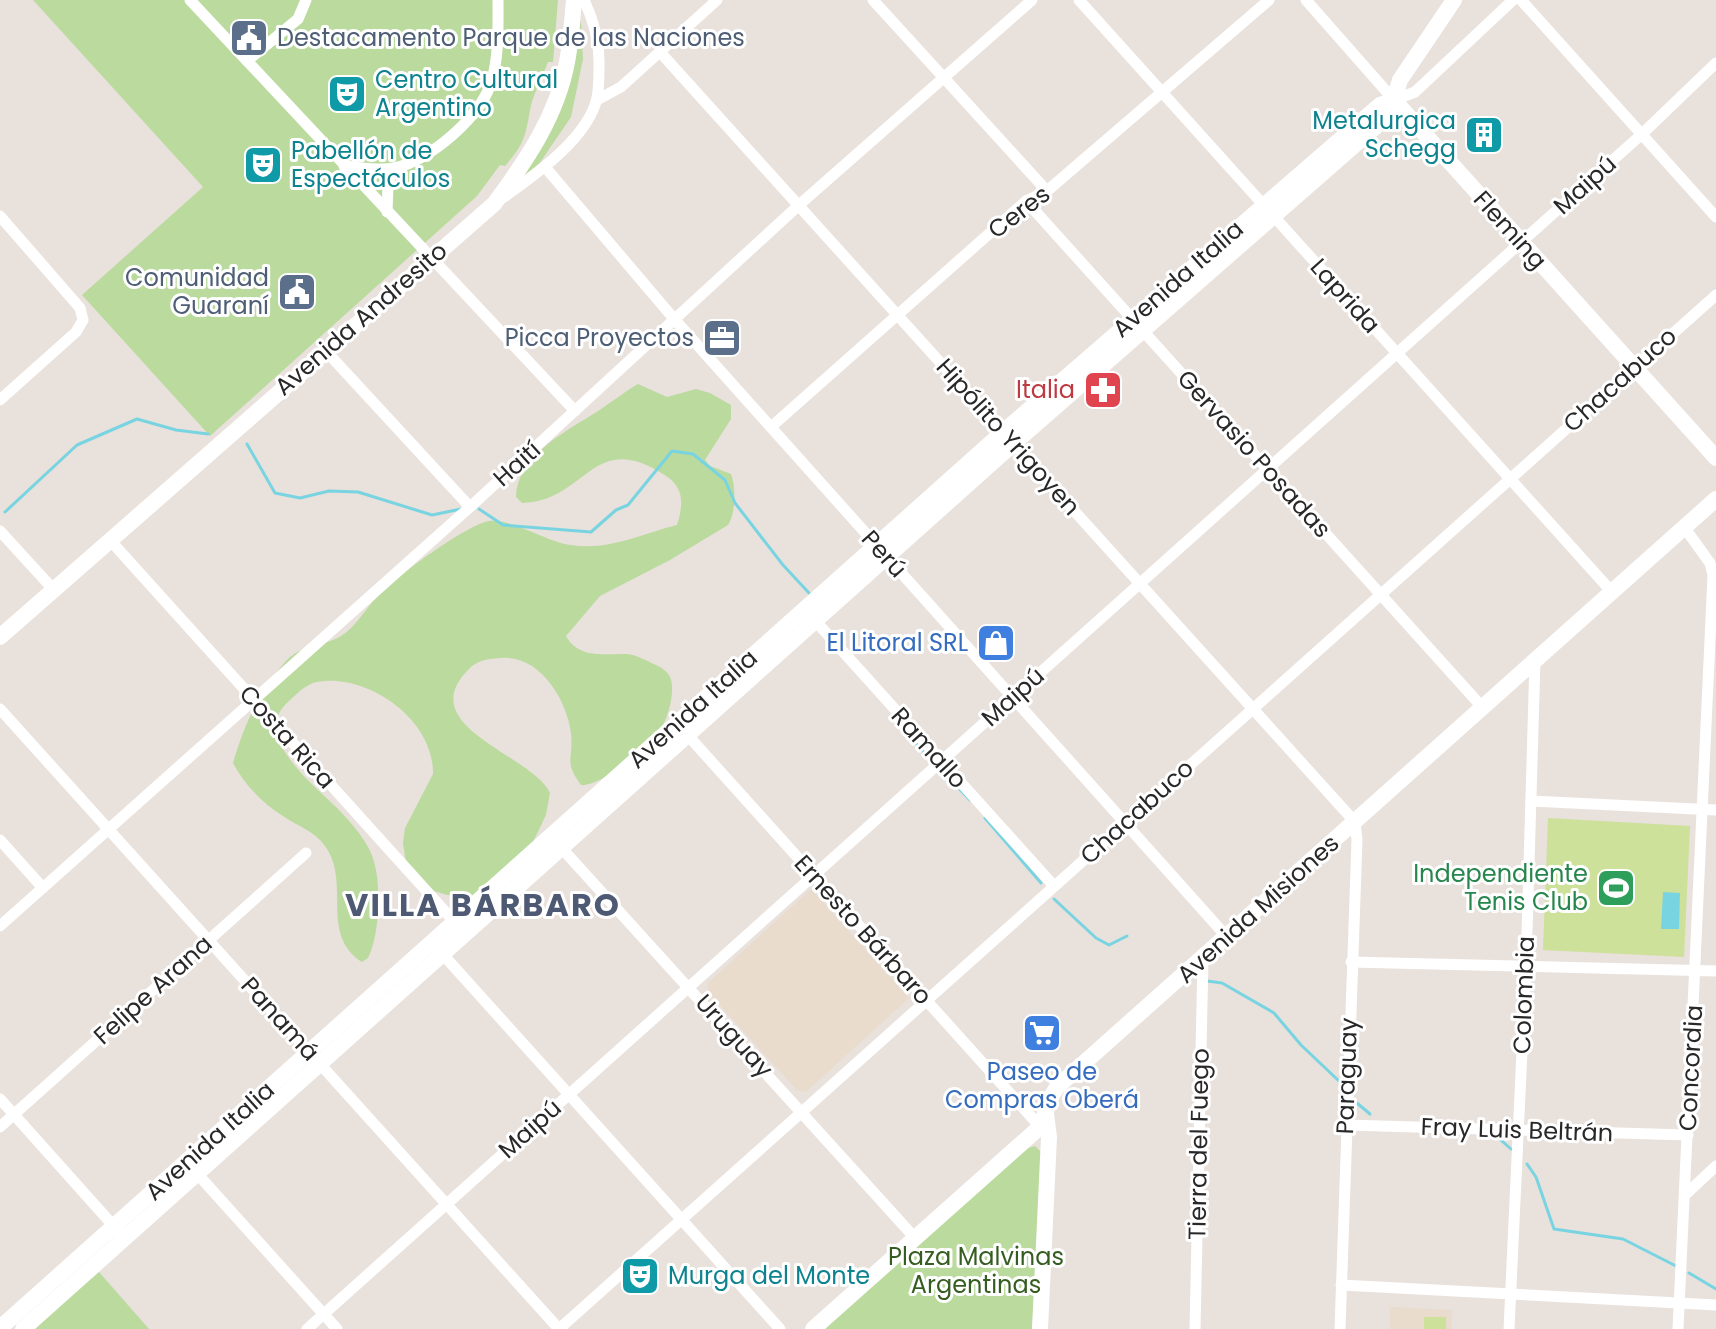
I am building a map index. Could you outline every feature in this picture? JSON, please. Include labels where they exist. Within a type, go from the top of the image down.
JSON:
[{"type":"main road","points":[[494,204],[532,151],[551,113],[568,61],[574,0]]},
{"type":"main road","points":[[1394,100],[1400,80],[1454,0]]},
{"type":"main road","name":"Avenida Italia","points":[[0,1328],[119,1233],[1008,438],[1268,210],[1380,105],[1394,100]]},
{"type":"main road","name":"Fleming","points":[[1394,100],[1716,458]]},
{"type":"main road","name":"Avenida Andresito","points":[[0,637],[494,204]]},
{"type":"main road","name":"Avenida Misiones","points":[[813,1329],[1045,1125],[1051,1097],[1057,1087],[1716,499]]},
{"type":"main road","points":[[1040,1329],[1045,1125]]},
{"type":"main road","name":"Avenida Italia","points":[[23,1329],[119,1233]]},
{"type":"street","points":[[190,0],[575,411]]},
{"type":"street","points":[[247,61],[298,19],[306,0]]},
{"type":"street","points":[[344,166],[392,169],[413,162],[452,136],[476,112],[492,83],[497,53],[498,0]]},
{"type":"street","points":[[584,0],[592,17],[599,53],[597,100]]},
{"type":"street","name":"Avenida Andresito","points":[[494,204],[545,167],[589,119],[597,100],[621,87],[717,0]]},
{"type":"street","points":[[873,0],[1047,191]]},
{"type":"street","name":"Haití","points":[[0,926],[470,507],[799,205],[1032,0]]},
{"type":"street","name":"Laprida","points":[[1079,0],[1612,592]]},
{"type":"street","name":"Ceres","points":[[771,427],[1026,201],[1047,191],[1269,0]]},
{"type":"street","name":"Fleming","points":[[1306,0],[1394,100]]},
{"type":"street","name":"Avenida Italia","points":[[1394,100],[1415,92],[1513,0]]},
{"type":"street","points":[[1521,0],[1716,217]]},
{"type":"street","name":"Hipólito Yrigoyen","points":[[660,52],[1355,822]]},
{"type":"street","name":"Maipú","points":[[307,1329],[1642,134],[1716,63]]},
{"type":"street","name":"Perú","points":[[545,167],[675,320],[1227,937]]},
{"type":"street","points":[[387,212],[392,169]]},
{"type":"street","name":"Gervasio Posadas","points":[[1026,201],[1483,708]]},
{"type":"street","points":[[0,216],[80,308],[83,320],[76,332],[0,400]]},
{"type":"street","name":"Chacabuco","points":[[559,1329],[1716,295]]},
{"type":"street","points":[[325,350],[470,507]]},
{"type":"street","name":"Concordia","points":[[1678,1329],[1696,970],[1710,809],[1714,647],[1713,575],[1710,563],[1684,527]]},
{"type":"street","points":[[0,531],[53,589]]},
{"type":"street","name":"Costa Rica","points":[[109,539],[460,928]]},
{"type":"street","name":"Ramallo","points":[[810,616],[1054,886]]},
{"type":"street","name":"Colombia","points":[[1509,1329],[1526,966],[1535,660]]},
{"type":"street","name":"Panamá","points":[[0,709],[559,1329]]},
{"type":"street","name":"Ernesto Bárbaro","points":[[682,729],[926,1001],[1045,1125]]},
{"type":"street","points":[[1531,801],[1710,809]]},
{"type":"street","name":"Paraguay","points":[[1340,1329],[1357,840],[1355,822]]},
{"type":"street","points":[[0,840],[43,888]]},
{"type":"street","name":"Uruguay","points":[[556,842],[915,1238]]},
{"type":"street","name":"Felipe Arana","points":[[0,1127],[306,853]]},
{"type":"street","points":[[438,948],[780,1329]]},
{"type":"street","name":"Tierra del Fuego","points":[[1195,1329],[1203,958]]},
{"type":"street","points":[[1351,962],[1716,971]]},
{"type":"street","points":[[0,1099],[119,1233]]},
{"type":"street","name":"Fray Luis Beltrán","points":[[1346,1125],[1688,1135]]},
{"type":"street","points":[[1685,1195],[1716,1166]]},
{"type":"street","points":[[192,1168],[337,1329]]},
{"type":"street","points":[[1341,1285],[1716,1305]]},
{"type":"shaded area","points":[[811,889],[909,998],[806,1092],[797,1090],[707,991],[708,983]]},
{"type":"shaded area","points":[[1390,1307],[1452,1310],[1451,1329],[1390,1329]]},
{"type":"green space","points":[[33,0],[558,0],[553,62],[548,62],[533,98],[523,140],[505,166],[500,165],[477,196],[210,436],[82,295],[203,187]]},
{"type":"green space","points":[[581,20],[583,59],[571,117],[526,183],[523,178],[553,121],[567,84]]},
{"type":"green space","points":[[638,384],[667,397],[696,389],[731,405],[731,419],[705,460],[710,466],[731,474],[733,514],[728,525],[670,560],[600,596],[566,636],[571,644],[585,652],[634,656],[660,667],[670,677],[670,704],[660,730],[612,773],[581,785],[571,765],[571,733],[564,707],[549,682],[528,664],[516,659],[488,659],[472,666],[455,690],[455,708],[465,724],[539,779],[550,793],[546,815],[520,869],[476,897],[455,897],[426,889],[407,870],[403,843],[405,828],[433,774],[431,755],[412,721],[381,695],[344,682],[319,681],[301,690],[279,714],[276,729],[289,759],[355,828],[374,862],[378,890],[377,920],[372,948],[368,958],[362,962],[349,951],[342,938],[336,878],[327,849],[313,834],[261,799],[233,763],[254,709],[268,684],[292,655],[334,640],[346,632],[399,577],[448,541],[478,525],[498,521],[561,543],[598,546],[677,525],[681,498],[677,486],[666,476],[641,463],[622,459],[605,462],[562,491],[544,499],[522,503],[516,497],[524,470],[542,449]]},
{"type":"green space","name":"Independiente Tenis Club","points":[[1548,818],[1690,826],[1684,957],[1543,950]]},
{"type":"green space","name":"Plaza Malvinas Argentinas","points":[[1035,1146],[1043,1154],[1032,1329],[824,1329],[1025,1149]]},
{"type":"green space","points":[[99,1272],[149,1329],[32,1329]]},
{"type":"green space","points":[[1424,1317],[1446,1317],[1446,1329],[1424,1329]]},
{"type":"water","points":[[1663,892],[1680,893],[1679,929],[1661,929]]},
{"type":"waterway","points":[[5,512],[77,445],[137,419],[176,430],[208,434]]},
{"type":"waterway","points":[[247,444],[275,493],[300,498],[329,491],[358,492],[432,515],[461,509]]},
{"type":"waterway","points":[[479,509],[503,525],[591,532],[616,510],[628,505],[672,451],[693,454],[725,480],[735,503],[809,593]]},
{"type":"waterway","points":[[896,719],[927,756]]},
{"type":"waterway","points":[[945,774],[970,800]]},
{"type":"waterway","points":[[985,818],[1041,883]]},
{"type":"waterway","points":[[1054,899],[1096,938],[1109,945],[1127,936]]},
{"type":"waterway","points":[[1207,981],[1222,983],[1274,1013],[1301,1045],[1340,1082]]},
{"type":"waterway","points":[[1357,1103],[1370,1114]]},
{"type":"waterway","points":[[1494,1134],[1511,1149]]},
{"type":"waterway","points":[[1527,1164],[1536,1177],[1554,1229],[1623,1239],[1676,1266]]},
{"type":"waterway","points":[[1689,1273],[1716,1289]]},
{"type":"place","name":"Destacamento Parque de las Naciones","points":[[249,38]]},
{"type":"place","name":"Centro Cultural Argentino","points":[[347,94]]},
{"type":"place","name":"Metalurgica Schegg","points":[[1484,135]]},
{"type":"place","name":"Pabellón de Espectáculos","points":[[263,165]]},
{"type":"place","name":"Comunidad Guaraní","points":[[297,292]]},
{"type":"place","name":"Picca Proyectos","points":[[722,338]]},
{"type":"place","name":"Italia","points":[[1103,390]]},
{"type":"place","name":"El Litoral SRL","points":[[996,643]]},
{"type":"place","name":"Independiente Tenis Club","points":[[1616,888]]},
{"type":"place","name":"Paseo de Compras Oberá","points":[[1042,1033]]},
{"type":"place","name":"Murga del Monte","points":[[640,1276]]},
{"type":"district","name":"VILLA BÁRBARO","points":[[483,905]]}]
